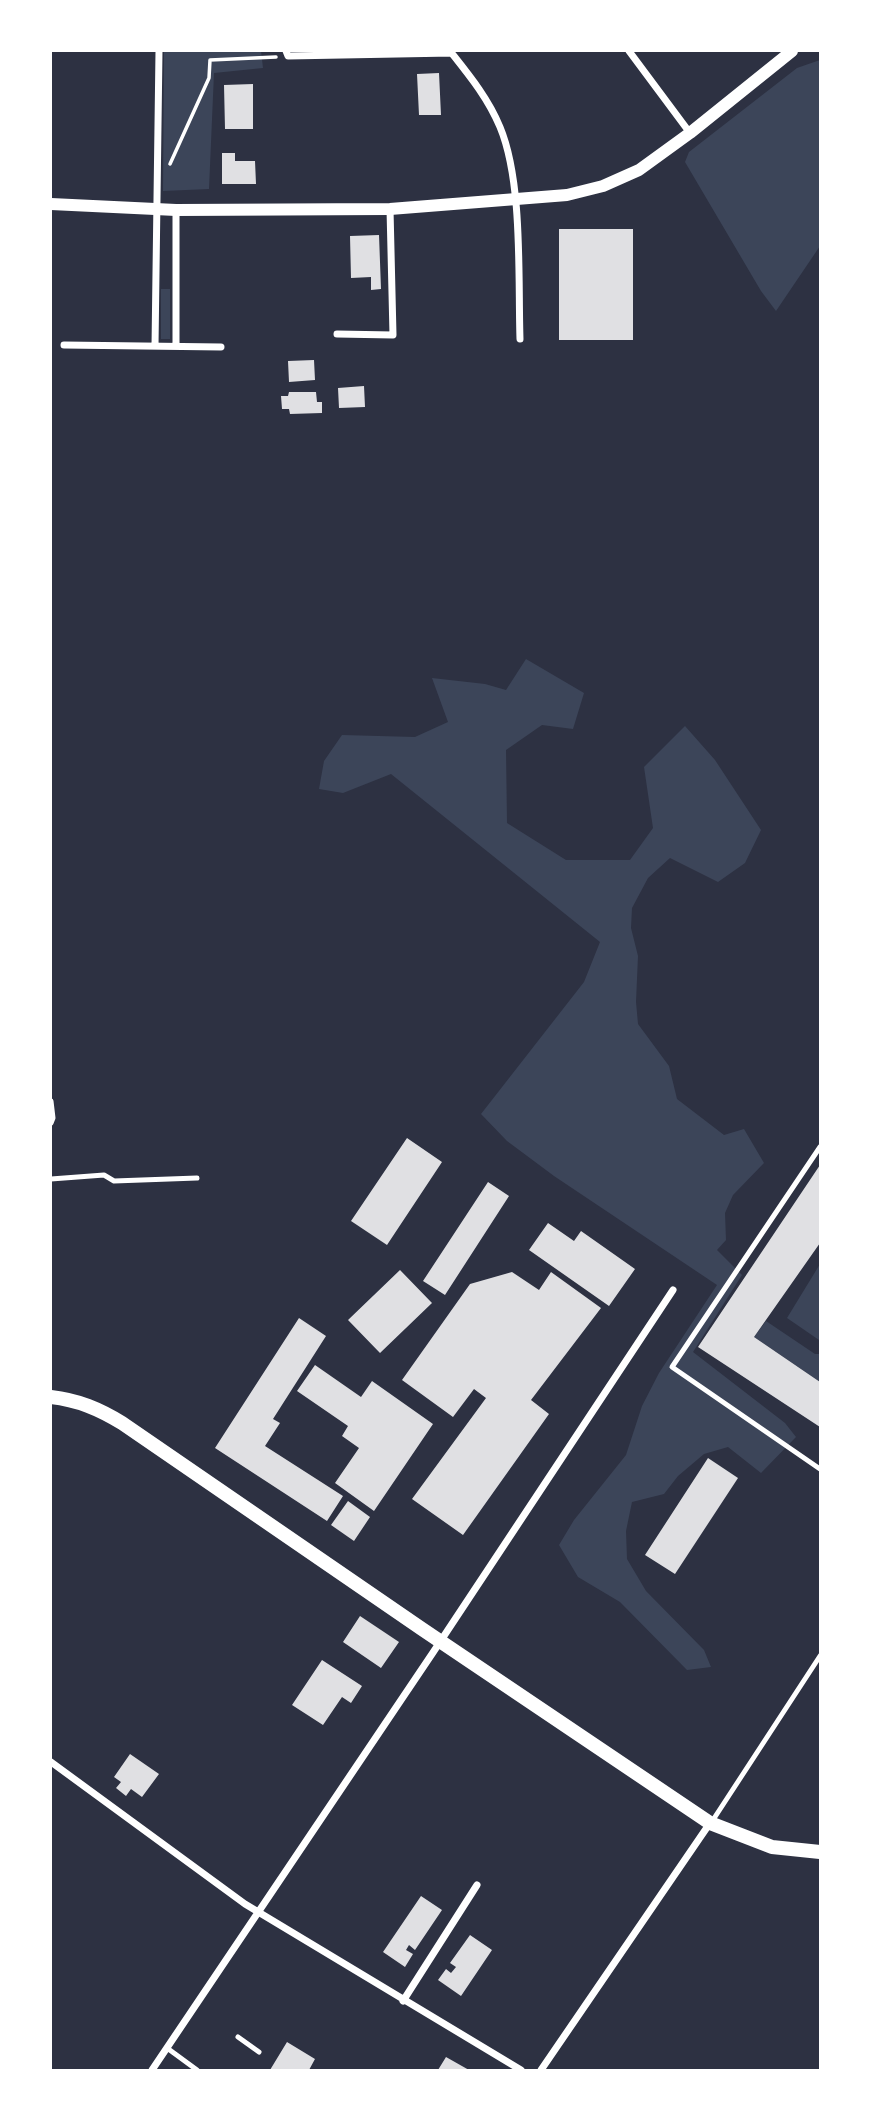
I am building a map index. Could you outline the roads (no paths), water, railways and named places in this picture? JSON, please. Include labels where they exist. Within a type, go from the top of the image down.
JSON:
[{"type":"main road","points":[[51,1397],[96,1408],[122,1423],[710,1823],[772,1847],[820,1852]]},
{"type":"street","points":[[155,346],[159,51]]},
{"type":"street","points":[[629,51],[690,133]]},
{"type":"street","points":[[51,204],[176,210],[390,209],[568,195],[603,186],[639,170],[690,133],[792,51]]},
{"type":"street","points":[[287,53],[451,52],[471,74],[499,126],[508,149],[515,199],[520,340]]},
{"type":"street","points":[[337,334],[393,335],[390,209]]},
{"type":"street","points":[[176,210],[176,346]]},
{"type":"street","points":[[64,345],[221,347]]},
{"type":"street","points":[[152,2070],[673,1290]]},
{"type":"street","points":[[51,1762],[259,1913],[521,2070]]},
{"type":"street","points":[[541,2070],[710,1823]]},
{"type":"street","points":[[403,2001],[477,1885]]},
{"type":"lane","points":[[51,1101],[51,1124]]},
{"type":"lane","points":[[820,1147],[672,1367],[820,1469]]},
{"type":"lane","points":[[51,1179],[104,1175],[114,1181],[197,1178]]},
{"type":"lane","points":[[710,1823],[820,1656]]},
{"type":"lane","points":[[238,2037],[259,2052]]},
{"type":"lane","points":[[167,2048],[197,2070]]}]
